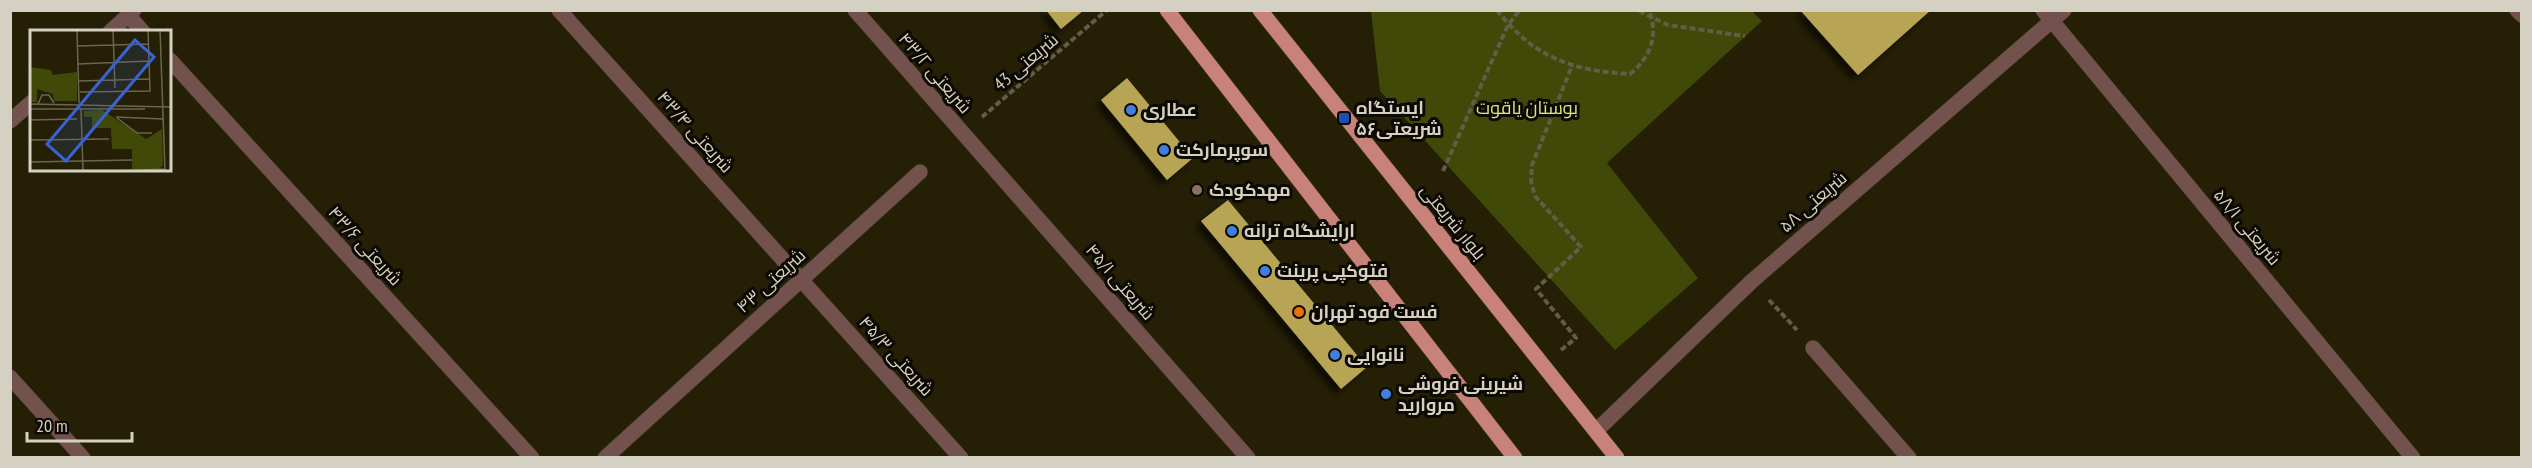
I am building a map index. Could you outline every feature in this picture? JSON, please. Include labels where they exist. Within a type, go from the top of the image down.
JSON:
[{"type":"main road","points":[[1167,10],[1515,458]]},
{"type":"main road","name":"بلوار شریعتی","points":[[1260,10],[1617,458]]},
{"type":"street","name":"شریعتی ۴۳/۴","points":[[559,10],[801,280]]},
{"type":"street","name":"شریعتی ۴۳/۲","points":[[855,10],[963,133]]},
{"type":"street","name":"شریعتی ۵۸","points":[[1596,431],[1752,281],[2047,16],[2064,10]]},
{"type":"street","points":[[2517,10],[2522,15]]},
{"type":"street","points":[[112,30],[131,13],[142,30]]},
{"type":"street","name":"شریعتی ۵۸/۱","points":[[2047,16],[2413,458]]},
{"type":"street","name":"شریعتی ۴۳/۶","points":[[171,61],[532,458]]},
{"type":"street","points":[[10,121],[30,104]]},
{"type":"street","name":"شریعتی ۴۵/۱","points":[[963,133],[1248,458]]},
{"type":"street","name":"شریعتی ۴۳","points":[[604,458],[920,172]]},
{"type":"street","name":"شریعتی ۴۵/۳","points":[[801,280],[961,458]]},
{"type":"street","points":[[1813,348],[1909,458]]},
{"type":"street","points":[[10,377],[83,458]]},
{"type":"path","name":"شریعتی 43","points":[[963,133],[1107,10]]},
{"type":"path","points":[[1497,10],[1508,25],[1541,51],[1572,66],[1629,74],[1642,63],[1651,48],[1653,20],[1649,10]]},
{"type":"path","points":[[1443,171],[1508,25],[1520,10]]},
{"type":"path","points":[[1642,10],[1641,12],[1668,25],[1745,36]]},
{"type":"path","points":[[1560,352],[1576,338],[1536,289],[1581,247],[1535,196],[1531,181],[1532,165],[1572,66]]},
{"type":"path","points":[[1752,281],[1813,348]]},
{"type":"green space","name":"بوستان یاقوت","points":[[1371,11],[1752,11],[1762,21],[1607,163],[1698,278],[1615,350],[1380,91]]},
{"type":"building","points":[[1046,10],[1084,10],[1061,29]]},
{"type":"building","points":[[1800,10],[1931,10],[1858,75]]},
{"type":"building","points":[[1127,78],[1193,158],[1167,180],[1101,100]]},
{"type":"building","points":[[1228,200],[1367,367],[1341,389],[1201,221]]},
{"type":"place","name":"عطاری","points":[[1131,110]]},
{"type":"place","name":"ایستگاه شریعتی۵۶","points":[[1344,118]]},
{"type":"place","name":"سوپرمارکت","points":[[1164,150]]},
{"type":"place","name":"مهدکودک","points":[[1197,190]]},
{"type":"place","name":"ارایشگاه ترانه","points":[[1232,231]]},
{"type":"place","name":"فتوکپی پرینت","points":[[1265,271]]},
{"type":"place","name":"فست فود تهران","points":[[1299,312]]},
{"type":"place","name":"نانوایی","points":[[1335,355]]},
{"type":"place","name":"شیرینی فروشی مروارید","points":[[1386,394]]}]
